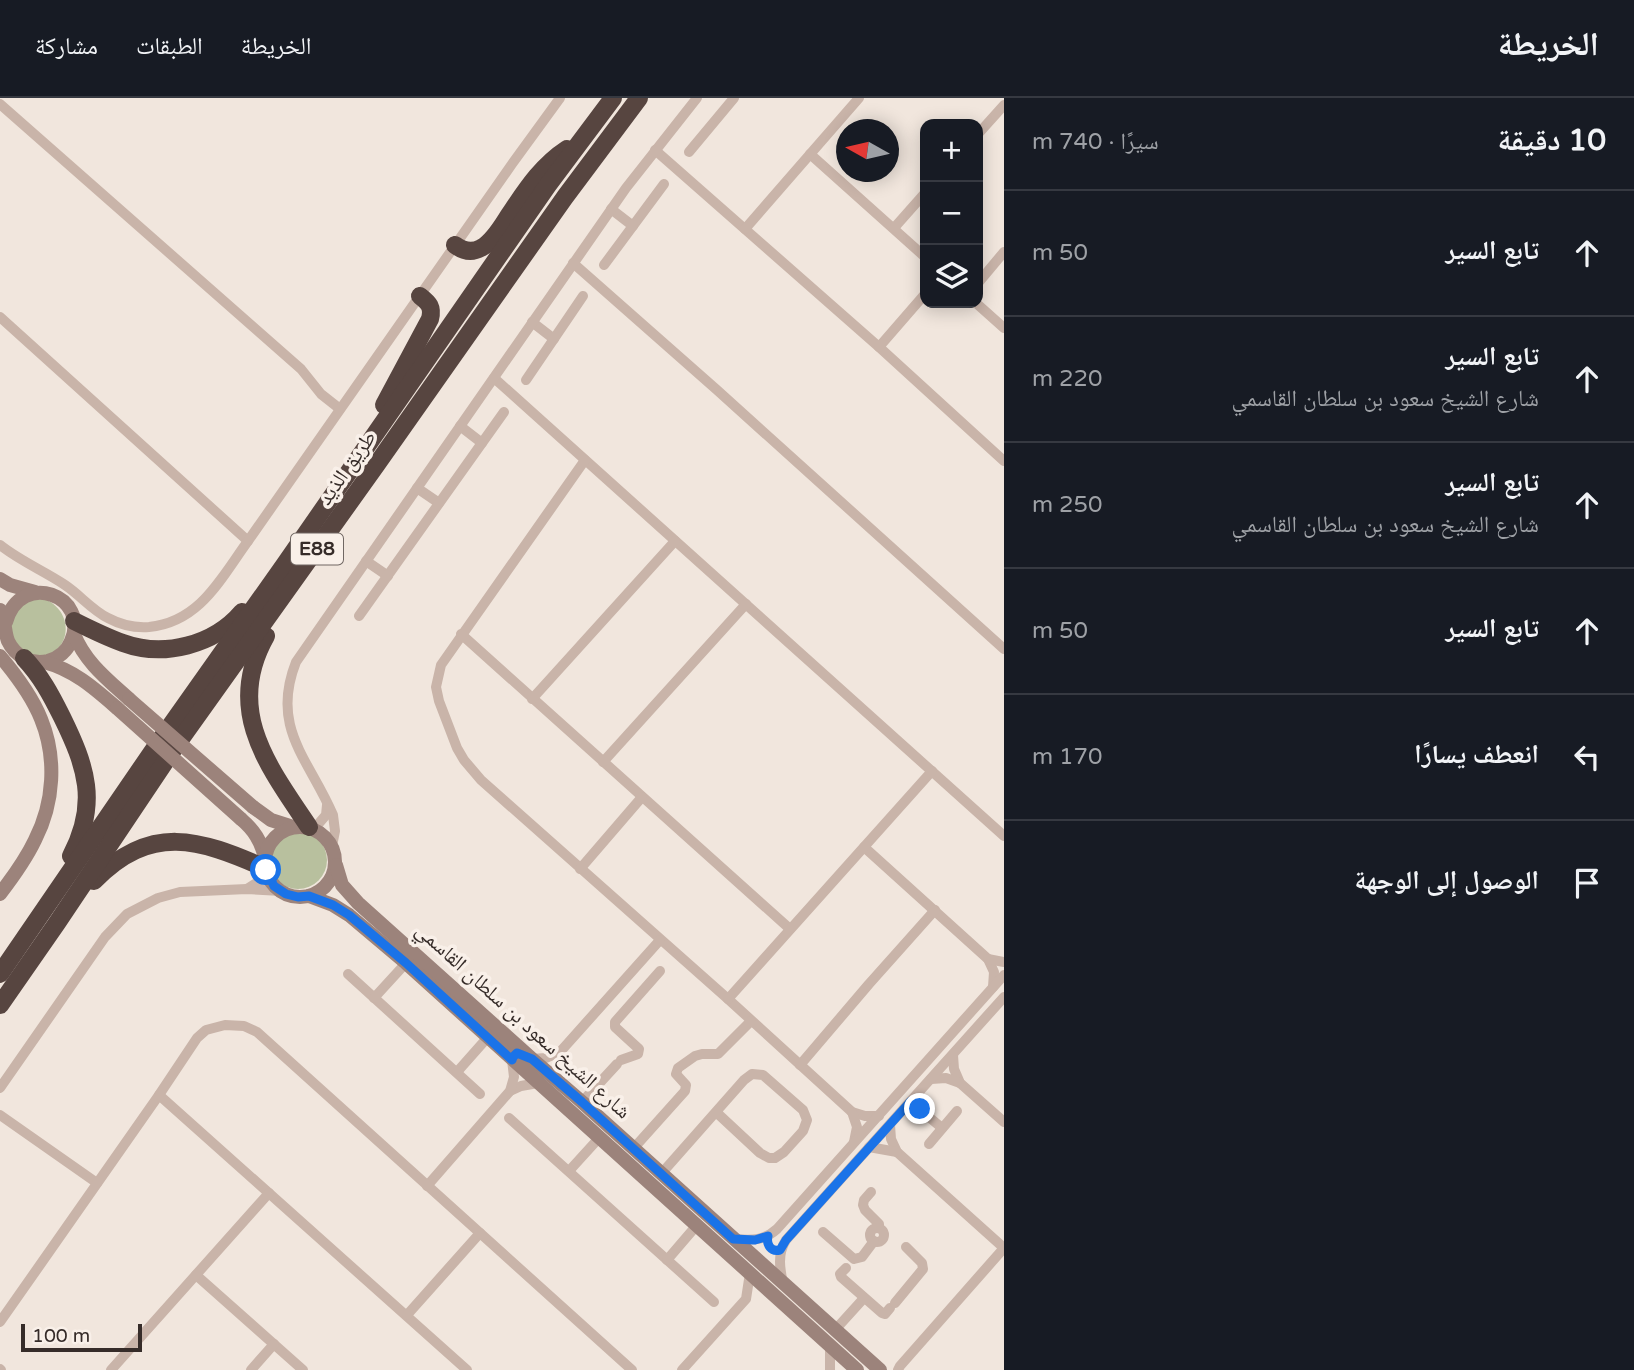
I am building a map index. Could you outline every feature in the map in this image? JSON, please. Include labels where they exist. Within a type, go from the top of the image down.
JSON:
[{"type":"highway","name":"طريق الذيد","points":[[0,974],[161,739],[579,142],[613,98]]},
{"type":"highway","name":"طريق الذيد","points":[[0,1005],[175,747],[565,197],[639,98]]},
{"type":"highway","points":[[455,245],[462,250],[481,248],[495,236],[537,176],[554,158],[579,142]]},
{"type":"highway","points":[[376,433],[382,411],[430,319],[430,305],[419,296]]},
{"type":"highway","points":[[74,627],[125,644],[165,649],[204,640],[221,630],[237,617],[250,601],[308,517],[362,453]]},
{"type":"highway","points":[[305,828],[253,726],[248,688],[251,669],[266,635],[340,530],[377,464]]},
{"type":"highway","points":[[24,658],[36,670],[54,699],[77,747],[87,785],[84,825],[78,844],[41,904],[27,935]]},
{"type":"highway","points":[[57,923],[105,870],[129,854],[155,844],[174,842],[211,846],[265,865]]},
{"type":"main road","points":[[0,579],[36,593],[56,596],[65,603],[71,611],[84,655],[90,664],[123,704],[248,825],[259,840],[269,878],[281,891],[292,896],[309,896],[327,885],[333,876],[335,858],[332,846],[325,836],[271,820],[123,704],[77,675],[55,665],[33,662],[15,652],[9,643],[3,616],[19,599],[36,593]]},
{"type":"main road","points":[[44,662],[64,653],[70,644],[74,627]]},
{"type":"main road","points":[[0,656],[22,684],[41,719],[51,759],[51,782],[43,823],[0,894]]},
{"type":"main road","points":[[265,865],[271,841],[284,830],[305,828]]},
{"type":"main road","name":"شارع الشيخ سعود بن سلطان القاسمي","points":[[335,865],[342,885],[352,897],[733,1239],[830,1345],[857,1370]]},
{"type":"main road","name":"شارع الشيخ سعود بن سلطان القاسمي","points":[[309,896],[333,905],[349,915],[406,963],[750,1273],[835,1330],[879,1370]]},
{"type":"main road","points":[[512,1060],[517,1053],[532,1059]]},
{"type":"street","points":[[0,545],[67,586],[104,617],[129,626],[142,627],[171,622],[200,605],[560,98]]},
{"type":"street","points":[[332,846],[335,823],[333,815],[290,731],[287,688],[302,650],[641,167],[697,98]]},
{"type":"street","points":[[745,229],[857,99]]},
{"type":"street","points":[[689,152],[729,100]]},
{"type":"street","points":[[0,104],[301,369],[321,394],[340,410]]},
{"type":"street","points":[[983,128],[1004,105]]},
{"type":"street","points":[[655,150],[1004,461]]},
{"type":"street","points":[[810,154],[920,252]]},
{"type":"street","points":[[604,265],[664,184]]},
{"type":"street","points":[[894,228],[920,199]]},
{"type":"street","points":[[611,209],[633,226]]},
{"type":"street","points":[[983,277],[1004,252]]},
{"type":"street","points":[[573,263],[718,390],[1004,649]]},
{"type":"street","points":[[526,380],[583,296]]},
{"type":"street","points":[[879,347],[920,300]]},
{"type":"street","points":[[982,308],[1004,328]]},
{"type":"street","points":[[0,317],[248,541]]},
{"type":"street","points":[[532,323],[554,339]]},
{"type":"street","points":[[494,378],[1004,836]]},
{"type":"street","points":[[359,617],[504,412]]},
{"type":"street","points":[[460,426],[482,443]]},
{"type":"street","points":[[585,460],[441,665],[436,687],[457,748],[481,780],[852,1112],[879,1116]]},
{"type":"street","points":[[417,488],[439,503]]},
{"type":"street","points":[[532,699],[675,541]]},
{"type":"street","points":[[366,561],[388,576]]},
{"type":"street","points":[[603,762],[746,604]]},
{"type":"street","points":[[461,634],[790,929]]},
{"type":"street","points":[[728,999],[932,771]]},
{"type":"street","points":[[580,869],[642,797]]},
{"type":"street","points":[[305,828],[326,815],[326,801]]},
{"type":"street","points":[[864,846],[988,959],[994,972],[993,987]]},
{"type":"street","points":[[247,888],[258,882],[265,865]]},
{"type":"street","points":[[0,1088],[105,937],[127,914],[147,902],[191,890],[247,888],[281,891]]},
{"type":"street","points":[[800,1065],[935,910]]},
{"type":"street","points":[[532,1059],[546,1058],[560,1052],[660,940]]},
{"type":"street","points":[[988,959],[1004,962]]},
{"type":"street","points":[[374,998],[406,963]]},
{"type":"street","points":[[582,1102],[619,1062],[640,1052],[615,1027],[615,1020],[660,971]]},
{"type":"street","points":[[348,974],[480,1094]]},
{"type":"street","points":[[733,1239],[755,1240],[768,1236],[777,1229],[1004,975]]},
{"type":"street","points":[[682,1370],[746,1299],[777,1289],[780,1250],[786,1240],[1004,997]]},
{"type":"street","points":[[633,1149],[685,1091],[685,1085],[676,1074],[678,1068],[698,1055],[718,1055],[751,1021]]},
{"type":"street","points":[[0,1322],[192,1044],[201,1034],[213,1028],[238,1025],[257,1032],[632,1370]]},
{"type":"street","points":[[457,1073],[488,1037]]},
{"type":"street","points":[[554,1078],[560,1052]]},
{"type":"street","points":[[953,1055],[954,1069],[960,1083]]},
{"type":"street","points":[[510,1091],[514,1077],[512,1060]]},
{"type":"street","points":[[661,1174],[747,1076],[758,1073],[763,1075],[803,1110],[807,1120],[803,1130],[780,1156],[769,1158],[760,1153],[716,1112]]},
{"type":"street","points":[[931,1079],[946,1078],[960,1083],[1004,1122]]},
{"type":"street","points":[[427,1186],[510,1091],[538,1083]]},
{"type":"street","points":[[159,1095],[467,1370]]},
{"type":"street","points":[[911,1101],[943,1128]]},
{"type":"street","points":[[929,1144],[957,1111]]},
{"type":"street","points":[[852,1112],[857,1127],[854,1143]]},
{"type":"street","points":[[0,1115],[97,1183]]},
{"type":"street","points":[[509,1118],[714,1302]]},
{"type":"street","points":[[879,1370],[899,1368],[1004,1248],[897,1152],[891,1139],[890,1125]]},
{"type":"street","points":[[569,1171],[599,1138]]},
{"type":"street","points":[[869,1147],[897,1152]]},
{"type":"street","points":[[871,1192],[863,1205],[879,1224],[883,1237],[880,1241],[874,1241],[862,1257],[850,1263],[840,1274],[883,1314],[893,1306],[923,1269],[922,1263],[906,1247]]},
{"type":"street","points":[[111,1370],[269,1193]]},
{"type":"street","points":[[667,1260],[697,1225]]},
{"type":"street","points":[[823,1231],[850,1263]]},
{"type":"street","points":[[407,1315],[480,1233]]},
{"type":"street","points":[[768,1236],[769,1247],[780,1250]]},
{"type":"street","points":[[746,1299],[750,1273]]},
{"type":"street","points":[[196,1275],[303,1370]]},
{"type":"street","points":[[835,1330],[864,1298]]},
{"type":"street","points":[[251,1370],[274,1344]]},
{"type":"street","points":[[830,1345],[830,1370]]},
{"type":"green space","points":[[45,599],[62,615],[65,634],[62,643],[48,655],[37,656],[16,649],[8,622],[26,600]]},
{"type":"green space","points":[[292,831],[304,831],[319,839],[327,854],[327,866],[319,881],[304,889],[292,889],[277,881],[269,866],[269,854],[277,839]]},
{"type":"route","points":[[266,870],[274,886],[286,894],[309,896],[333,905],[349,915],[512,1060],[517,1053],[532,1059],[733,1239],[755,1240],[768,1236],[769,1247],[780,1250],[911,1101],[920,1109]]}]
